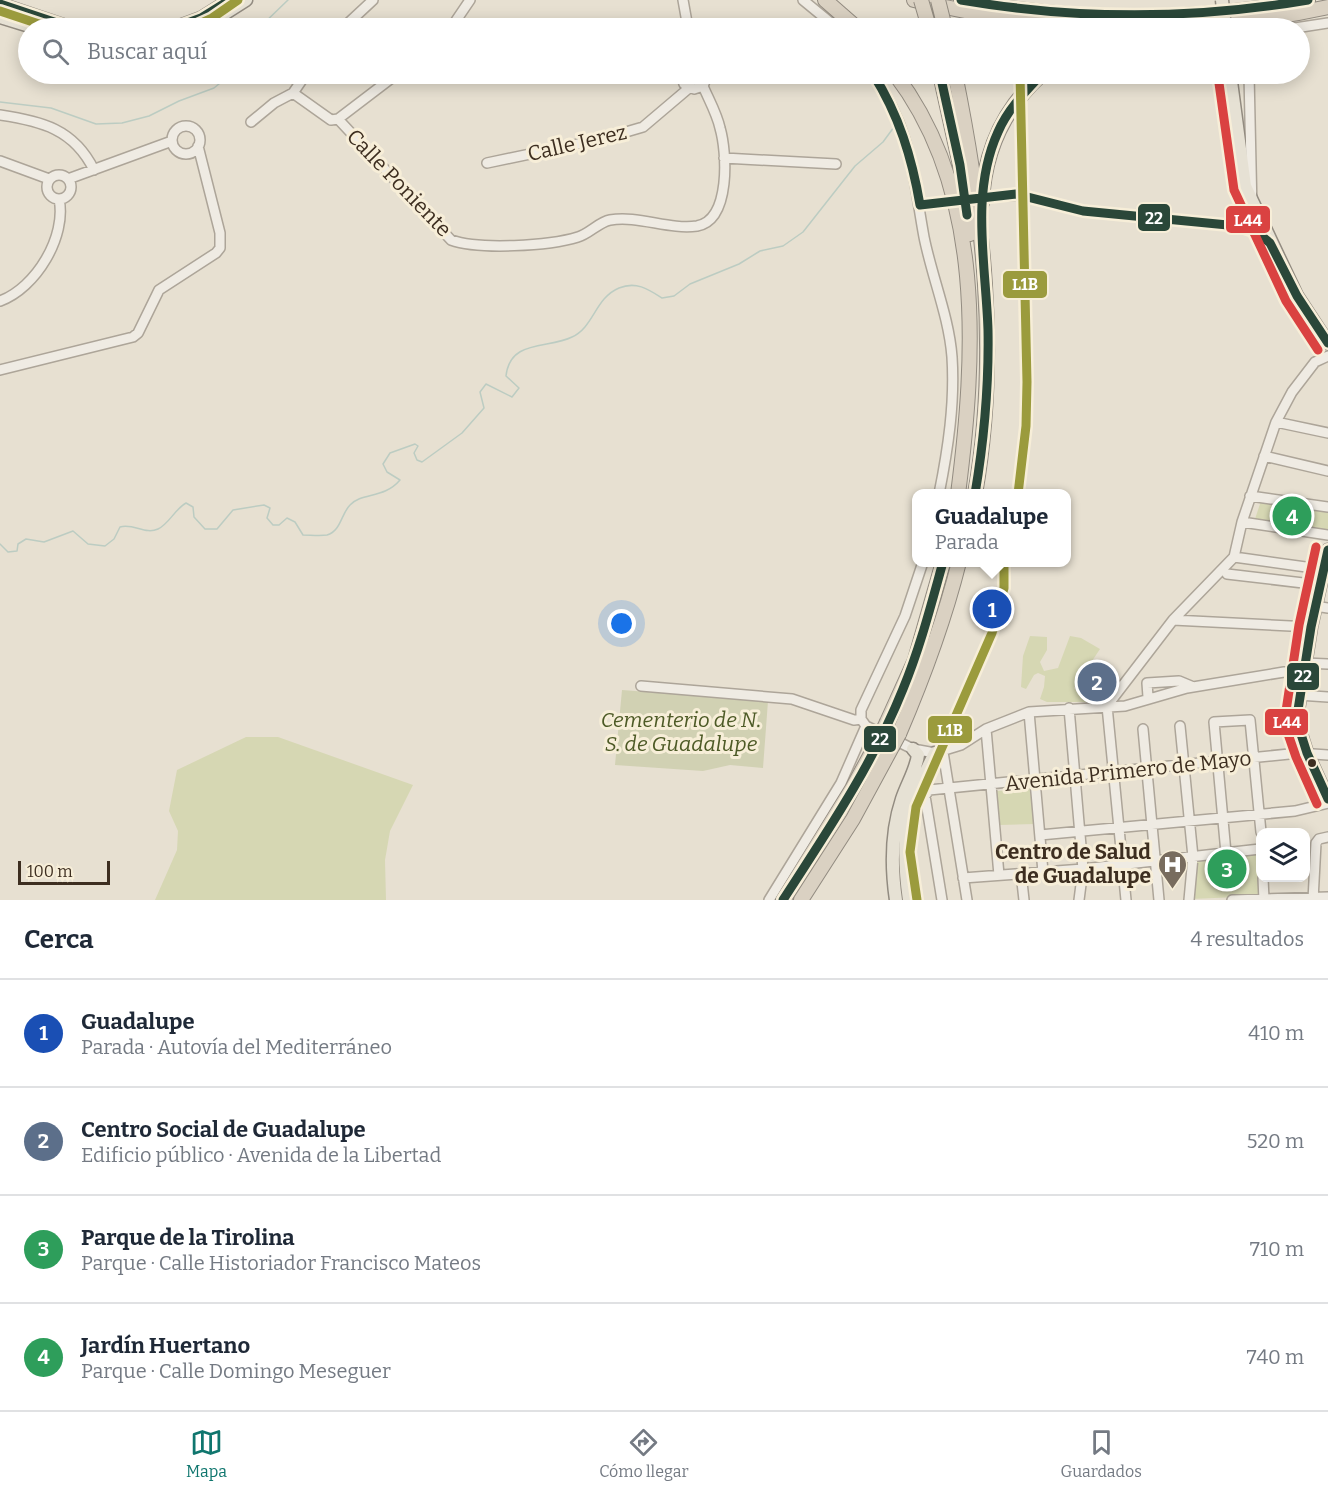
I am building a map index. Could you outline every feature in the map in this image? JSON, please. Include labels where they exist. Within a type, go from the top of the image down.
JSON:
[{"type":"highway","points":[[825,0],[846,18]]},
{"type":"highway","points":[[914,0],[1004,18]]},
{"type":"highway","points":[[921,0],[926,18]]},
{"type":"highway","points":[[938,0],[942,18]]},
{"type":"highway","points":[[962,0],[1023,10],[1129,17],[1238,11],[1308,0]]},
{"type":"highway","points":[[1262,18],[1328,7]]},
{"type":"highway","points":[[902,84],[936,145],[955,204],[962,243],[969,321],[969,380],[959,489]]},
{"type":"highway","points":[[942,84],[960,165],[974,292],[974,380],[960,489]]},
{"type":"highway","points":[[958,84],[981,232],[986,279],[987,376],[976,489]]},
{"type":"highway","points":[[981,232],[985,177],[994,142],[1019,97],[1032,84]]},
{"type":"highway","points":[[783,900],[847,798],[878,741],[915,660],[943,567]]},
{"type":"highway","points":[[801,900],[853,819],[899,734],[927,669],[949,603],[958,567]]},
{"type":"main road","points":[[201,18],[230,0]]},
{"type":"main road","points":[[218,18],[246,0]]},
{"type":"main road","points":[[1222,0],[1224,18]]},
{"type":"main road","points":[[0,4],[42,18]]},
{"type":"main road","points":[[0,17],[18,22]]},
{"type":"main road","points":[[1231,84],[1239,160],[1257,228],[1270,243],[1297,296],[1328,343]]},
{"type":"main road","points":[[1328,550],[1322,590],[1315,606],[1298,695],[1299,728],[1328,801]]},
{"type":"main road","points":[[896,900],[892,858],[899,810],[917,762],[918,755],[913,749]]},
{"type":"main road","points":[[907,786],[935,753]]},
{"type":"main road","points":[[909,900],[903,859],[905,833],[918,786],[935,753]]},
{"type":"street","points":[[354,18],[374,0]]},
{"type":"street","points":[[458,18],[470,0]]},
{"type":"street","points":[[683,0],[686,18]]},
{"type":"street","points":[[803,0],[825,18]]},
{"type":"street","points":[[1310,26],[1328,23]]},
{"type":"street","points":[[252,122],[274,103],[293,93],[299,84]]},
{"type":"street","points":[[293,93],[331,120],[338,119],[384,84]]},
{"type":"street","points":[[684,84],[689,88],[703,86]]},
{"type":"street","points":[[880,84],[893,103],[909,148],[930,267],[952,356],[952,404],[940,489]]},
{"type":"street","points":[[1241,224],[1251,214],[1252,204],[1249,84]]},
{"type":"street","name":"Calle Poniente","points":[[338,119],[441,233],[451,240],[471,245],[539,244],[587,233],[609,220],[696,226],[706,222],[720,207],[724,158],[720,126],[703,86]]},
{"type":"street","name":"Calle Jerez","points":[[487,163],[602,139],[644,127],[689,88]]},
{"type":"street","points":[[0,116],[43,122],[65,134],[83,151],[93,170]]},
{"type":"street","points":[[0,370],[133,336],[138,333],[159,290],[216,253],[220,248],[220,233],[198,146],[198,133],[187,126],[174,131],[172,143],[178,152],[187,154],[198,146]]},
{"type":"street","points":[[69,180],[172,143]]},
{"type":"street","points":[[69,180],[172,143]]},
{"type":"street","points":[[724,158],[836,164]]},
{"type":"street","points":[[0,161],[49,178],[60,174],[69,180]]},
{"type":"street","points":[[49,178],[47,192],[53,198],[59,199],[69,193],[69,180]]},
{"type":"street","points":[[992,196],[1022,195],[1083,211],[1241,224],[1257,228]]},
{"type":"street","points":[[0,301],[8,298],[26,283],[44,262],[57,238],[62,222],[59,199]]},
{"type":"street","points":[[920,206],[947,202]]},
{"type":"street","points":[[1126,900],[1107,706],[1173,620],[1234,557],[1250,496],[1276,422],[1298,384],[1315,362],[1328,356]]},
{"type":"street","points":[[1276,422],[1328,433]]},
{"type":"street","points":[[1264,456],[1328,471]]},
{"type":"street","points":[[1250,496],[1328,507]]},
{"type":"street","points":[[1242,522],[1328,535]]},
{"type":"street","points":[[1234,557],[1326,570]]},
{"type":"street","points":[[769,900],[841,783],[863,722],[861,710],[905,616],[921,567]]},
{"type":"street","points":[[1227,574],[1322,590]]},
{"type":"street","points":[[1315,606],[1328,608]]},
{"type":"street","points":[[1173,620],[1311,627]]},
{"type":"street","points":[[641,686],[792,699],[863,722],[913,749],[935,753],[1029,712],[1125,706],[1193,687],[1328,664]]},
{"type":"street","points":[[1148,698],[1147,683],[1179,681],[1193,687]]},
{"type":"street","points":[[1298,695],[1328,697]]},
{"type":"street","points":[[1069,708],[1083,869],[1079,900]]},
{"type":"street","points":[[1029,712],[1043,872]]},
{"type":"street","points":[[1226,853],[1214,722],[1250,720],[1260,828]]},
{"type":"street","points":[[1180,726],[1192,857],[1189,900]]},
{"type":"street","points":[[986,729],[999,875]]},
{"type":"street","points":[[1143,729],[1160,900]]},
{"type":"street","points":[[935,753],[949,788],[967,900]]},
{"type":"street","name":"Avenida Primero de Mayo","points":[[942,900],[925,796],[929,790],[1307,753],[1328,755]]},
{"type":"street","points":[[1040,835],[1295,811],[1328,801]]},
{"type":"street","points":[[1313,898],[1316,843],[1319,839],[1328,837]]},
{"type":"street","points":[[1310,844],[1316,843]]},
{"type":"street","points":[[963,878],[1083,869],[1256,849]]},
{"type":"street","points":[[1021,873],[1024,900]]},
{"type":"street","points":[[1263,882],[1264,899]]},
{"type":"street","points":[[1232,900],[1328,897]]},
{"type":"green space","points":[[1261,501],[1328,510],[1328,531],[1254,522]]},
{"type":"green space","points":[[1030,636],[1047,637],[1047,650],[1040,662],[1044,671],[1058,668],[1070,636],[1081,638],[1100,649],[1074,688],[1087,702],[1047,702],[1040,699],[1045,676],[1038,673],[1034,675],[1026,689],[1021,687],[1023,656]]},
{"type":"green space","name":"Cementerio de N. S. de Guadalupe","points":[[622,690],[768,701],[763,768],[730,765],[703,771],[615,765]]},
{"type":"green space","points":[[246,737],[278,737],[413,785],[390,831],[385,860],[386,900],[155,900],[177,850],[178,831],[169,811],[177,770]]},
{"type":"green space","points":[[1032,789],[1035,824],[999,825],[996,791]]},
{"type":"green space","points":[[1256,853],[1256,882],[1261,882],[1262,896],[1191,899],[1194,860]]},
{"type":"waterway","points":[[269,18],[288,0]]},
{"type":"waterway","points":[[0,102],[51,108],[96,124],[122,123],[149,116],[219,84]]},
{"type":"waterway","points":[[0,544],[8,552],[17,551],[18,544],[26,539],[44,542],[73,531],[88,544],[105,546],[114,539],[120,527],[130,526],[149,531],[158,529],[186,503],[193,507],[194,517],[205,529],[217,529],[233,510],[264,505],[270,508],[267,518],[273,525],[279,525],[287,518],[295,522],[303,535],[332,533],[347,509],[355,501],[387,490],[400,480],[387,472],[383,464],[390,453],[415,444],[418,446],[414,453],[417,460],[422,462],[462,433],[484,408],[480,392],[486,384],[512,397],[519,388],[506,376],[509,364],[515,356],[532,347],[572,337],[585,327],[605,298],[619,288],[631,285],[647,289],[662,298],[674,296],[690,284],[739,264],[760,251],[783,246],[803,232],[855,166],[883,142],[894,127]]},
{"type":"transit line","name":"22","points":[[201,18],[230,0]]},
{"type":"transit line","points":[[212,18],[238,0]]},
{"type":"transit line","name":"22","points":[[961,0],[1048,11],[1134,15],[1221,11],[1308,0]]},
{"type":"transit line","name":"22","points":[[0,4],[42,18]]},
{"type":"transit line","points":[[0,11],[21,18]]},
{"type":"transit line","name":"22","points":[[879,84],[903,137],[920,205]]},
{"type":"transit line","name":"22","points":[[942,84],[960,165],[967,215]]},
{"type":"transit line","name":"L1B","points":[[1019,489],[1026,426],[1027,382],[1020,84]]},
{"type":"transit line","name":"22","points":[[976,489],[988,371],[982,230],[984,180],[989,155],[1002,124],[1017,101],[1033,84]]},
{"type":"transit line","name":"L44","points":[[1219,84],[1234,190],[1286,301],[1318,350]]},
{"type":"transit line","name":"22","points":[[920,205],[1016,194],[1083,211],[1238,226],[1258,233],[1270,243],[1297,296],[1328,343]]},
{"type":"transit line","name":"L44","points":[[1316,547],[1299,625],[1286,711],[1287,731],[1317,804]]},
{"type":"transit line","name":"22","points":[[1328,550],[1311,627],[1298,710],[1299,728],[1307,753],[1328,799]]},
{"type":"transit line","name":"22","points":[[783,900],[848,797],[891,717],[915,658],[942,567]]},
{"type":"transit line","name":"L1B","points":[[917,900],[910,852],[916,807],[992,633],[1004,588],[1004,567]]},
{"type":"place","name":"Jardín Huertano","points":[[1292,516]]},
{"type":"place","name":"Guadalupe","points":[[992,609]]},
{"type":"place","name":"Centro Social de Guadalupe","points":[[1097,682]]},
{"type":"place","name":"Parque de la Tirolina","points":[[1227,869]]},
{"type":"place","name":"Centro de Salud de Guadalupe","points":[[1172,890]]}]
